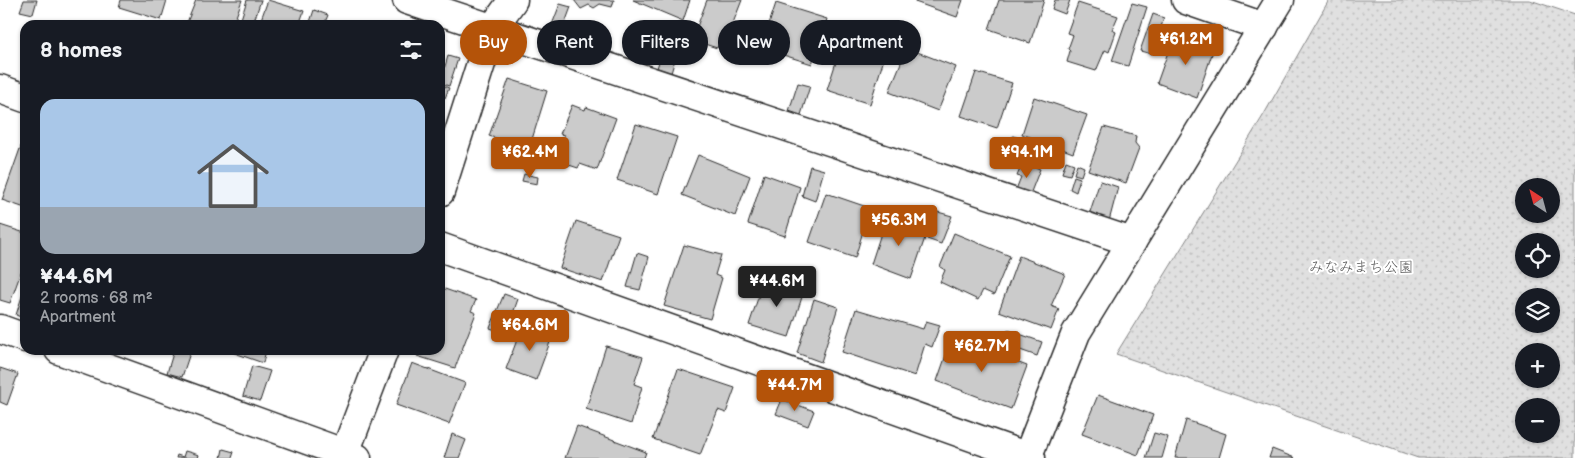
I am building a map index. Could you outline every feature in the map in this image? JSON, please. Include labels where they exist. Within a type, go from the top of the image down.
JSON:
[{"type":"street","points":[[407,0],[466,20]]},
{"type":"street","points":[[499,20],[513,0]]},
{"type":"street","points":[[1186,0],[1264,27]]},
{"type":"street","points":[[445,249],[1029,458],[1076,333],[1280,0]]},
{"type":"street","points":[[527,41],[1132,242]]},
{"type":"street","points":[[445,176],[481,65]]},
{"type":"street","points":[[0,89],[20,96]]},
{"type":"street","points":[[0,329],[20,336]]},
{"type":"street","points":[[73,355],[348,457],[382,355]]},
{"type":"green space","name":"みなみまち公園","points":[[1329,0],[1530,0],[1575,15],[1575,458],[1418,458],[1116,354],[1263,116]]},
{"type":"building","points":[[24,0],[37,0],[33,14],[20,11]]},
{"type":"building","points":[[121,0],[167,0],[161,20],[119,7]]},
{"type":"building","points":[[196,0],[242,0],[235,20],[188,20]]},
{"type":"building","points":[[247,0],[261,0],[254,20],[241,19]]},
{"type":"building","points":[[268,0],[304,11],[301,20],[261,20]]},
{"type":"building","points":[[574,0],[614,0],[612,7],[600,4],[594,8],[589,5],[581,9]]},
{"type":"building","points":[[633,0],[690,0],[683,20]]},
{"type":"building","points":[[707,0],[742,0],[734,20],[718,20],[717,48],[708,45],[708,20],[700,20]]},
{"type":"building","points":[[916,0],[963,0],[957,17],[915,2]]},
{"type":"building","points":[[999,0],[1044,0],[1030,43],[989,29]]},
{"type":"building","points":[[1055,0],[1070,0],[1065,14],[1052,9]]},
{"type":"building","points":[[776,3],[827,19],[800,20],[800,60],[790,57],[790,20],[770,20]]},
{"type":"building","points":[[1078,3],[1118,16],[1112,30],[1116,32],[1109,52],[1105,50],[1096,71],[1067,62],[1070,51],[1068,49],[1073,35],[1067,33]]},
{"type":"building","points":[[1132,3],[1147,7],[1128,66],[1112,61]]},
{"type":"building","points":[[560,4],[571,7],[566,20],[554,20]]},
{"type":"building","points":[[314,10],[328,15],[326,20],[311,20]]},
{"type":"building","points":[[1153,14],[1164,18],[1152,54],[1140,51]]},
{"type":"building","points":[[1174,35],[1214,48],[1197,98],[1157,83]]},
{"type":"building","points":[[921,53],[956,67],[938,111],[889,92],[900,65],[921,65]]},
{"type":"building","points":[[448,56],[458,59],[449,86],[445,85],[445,66]]},
{"type":"building","points":[[658,65],[673,65],[671,73],[657,68]]},
{"type":"building","points":[[835,65],[882,65],[870,104],[827,90]]},
{"type":"building","points":[[976,72],[1012,83],[997,128],[961,116]]},
{"type":"building","points":[[509,79],[547,91],[529,149],[489,136]]},
{"type":"building","points":[[798,83],[810,86],[801,115],[789,111]]},
{"type":"building","points":[[445,86],[449,88],[445,98]]},
{"type":"building","points":[[1034,97],[1087,115],[1073,153],[1022,134]]},
{"type":"building","points":[[572,105],[585,110],[586,107],[616,118],[597,170],[580,164],[578,168],[554,160],[564,135],[560,134]]},
{"type":"building","points":[[636,124],[677,137],[658,194],[617,180]]},
{"type":"building","points":[[1104,127],[1136,136],[1135,143],[1139,148],[1126,183],[1088,170]]},
{"type":"building","points":[[1013,136],[1022,139],[1014,162],[1004,159]]},
{"type":"building","points":[[20,149],[20,206],[2,200]]},
{"type":"building","points":[[698,155],[750,176],[735,216],[682,195]]},
{"type":"building","points":[[1066,161],[1074,164],[1070,175],[1062,173]]},
{"type":"building","points":[[1023,162],[1040,169],[1029,197],[1015,192],[1021,177],[1017,176]]},
{"type":"building","points":[[1077,164],[1084,167],[1081,176],[1074,174]]},
{"type":"building","points":[[810,166],[824,170],[815,201],[802,196]]},
{"type":"building","points":[[524,174],[538,177],[537,184],[522,181]]},
{"type":"building","points":[[764,174],[800,187],[785,236],[748,224]]},
{"type":"building","points":[[1074,176],[1080,178],[1076,192],[1070,189]]},
{"type":"building","points":[[1100,181],[1118,187],[1108,225],[1088,218]]},
{"type":"building","points":[[826,193],[870,208],[855,258],[809,242]]},
{"type":"building","points":[[938,212],[952,216],[941,244],[927,239]]},
{"type":"building","points":[[887,215],[928,229],[911,279],[871,264]]},
{"type":"building","points":[[576,221],[619,235],[603,282],[560,268]]},
{"type":"building","points":[[0,225],[20,231],[20,275],[10,303],[0,300]]},
{"type":"building","points":[[954,233],[1010,256],[994,295],[983,290],[978,300],[940,282],[945,270],[940,267]]},
{"type":"building","points":[[684,245],[721,255],[715,275],[722,278],[710,319],[664,306]]},
{"type":"building","points":[[637,253],[649,257],[640,290],[627,287]]},
{"type":"building","points":[[1019,256],[1065,274],[1051,306],[1059,309],[1051,330],[999,311]]},
{"type":"building","points":[[764,280],[804,291],[789,337],[749,325]]},
{"type":"building","points":[[445,289],[476,300],[471,311],[476,313],[455,368],[417,356],[445,355]]},
{"type":"building","points":[[504,294],[518,299],[510,322],[505,321],[501,332],[490,328]]},
{"type":"building","points":[[814,299],[838,307],[821,362],[797,353]]},
{"type":"building","points":[[20,303],[20,317],[16,315]]},
{"type":"building","points":[[856,309],[923,329],[926,321],[940,325],[932,347],[925,344],[915,376],[842,352]]},
{"type":"building","points":[[523,324],[553,334],[536,380],[506,369]]},
{"type":"building","points":[[1008,330],[1042,342],[1037,356],[1003,344]]},
{"type":"building","points":[[952,338],[1027,366],[1011,409],[937,381]]},
{"type":"building","points":[[606,346],[643,357],[634,384],[642,387],[631,424],[586,409]]},
{"type":"building","points":[[172,355],[189,355],[182,377],[167,373]]},
{"type":"building","points":[[240,355],[265,355],[263,363]]},
{"type":"building","points":[[412,363],[465,383],[449,424],[396,405]]},
{"type":"building","points":[[252,366],[270,371],[260,401],[243,396]]},
{"type":"building","points":[[0,368],[18,374],[7,405],[0,402]]},
{"type":"building","points":[[678,369],[735,388],[726,413],[718,410],[700,455],[653,439]]},
{"type":"building","points":[[1098,395],[1153,415],[1138,455],[1082,434]]},
{"type":"building","points":[[782,399],[814,411],[808,426],[776,414]]},
{"type":"building","points":[[1186,420],[1226,434],[1219,458],[1175,458]]},
{"type":"building","points":[[577,426],[646,452],[644,458],[565,458]]},
{"type":"building","points":[[1154,433],[1168,437],[1162,458],[1146,458]]},
{"type":"building","points":[[452,434],[466,440],[459,458],[444,458]]},
{"type":"building","points":[[223,449],[234,452],[232,458],[221,458]]},
{"type":"building","points":[[1272,449],[1295,458],[1269,458]]},
{"type":"building","points":[[185,451],[199,455],[198,458],[176,458],[177,455],[183,457]]}]
